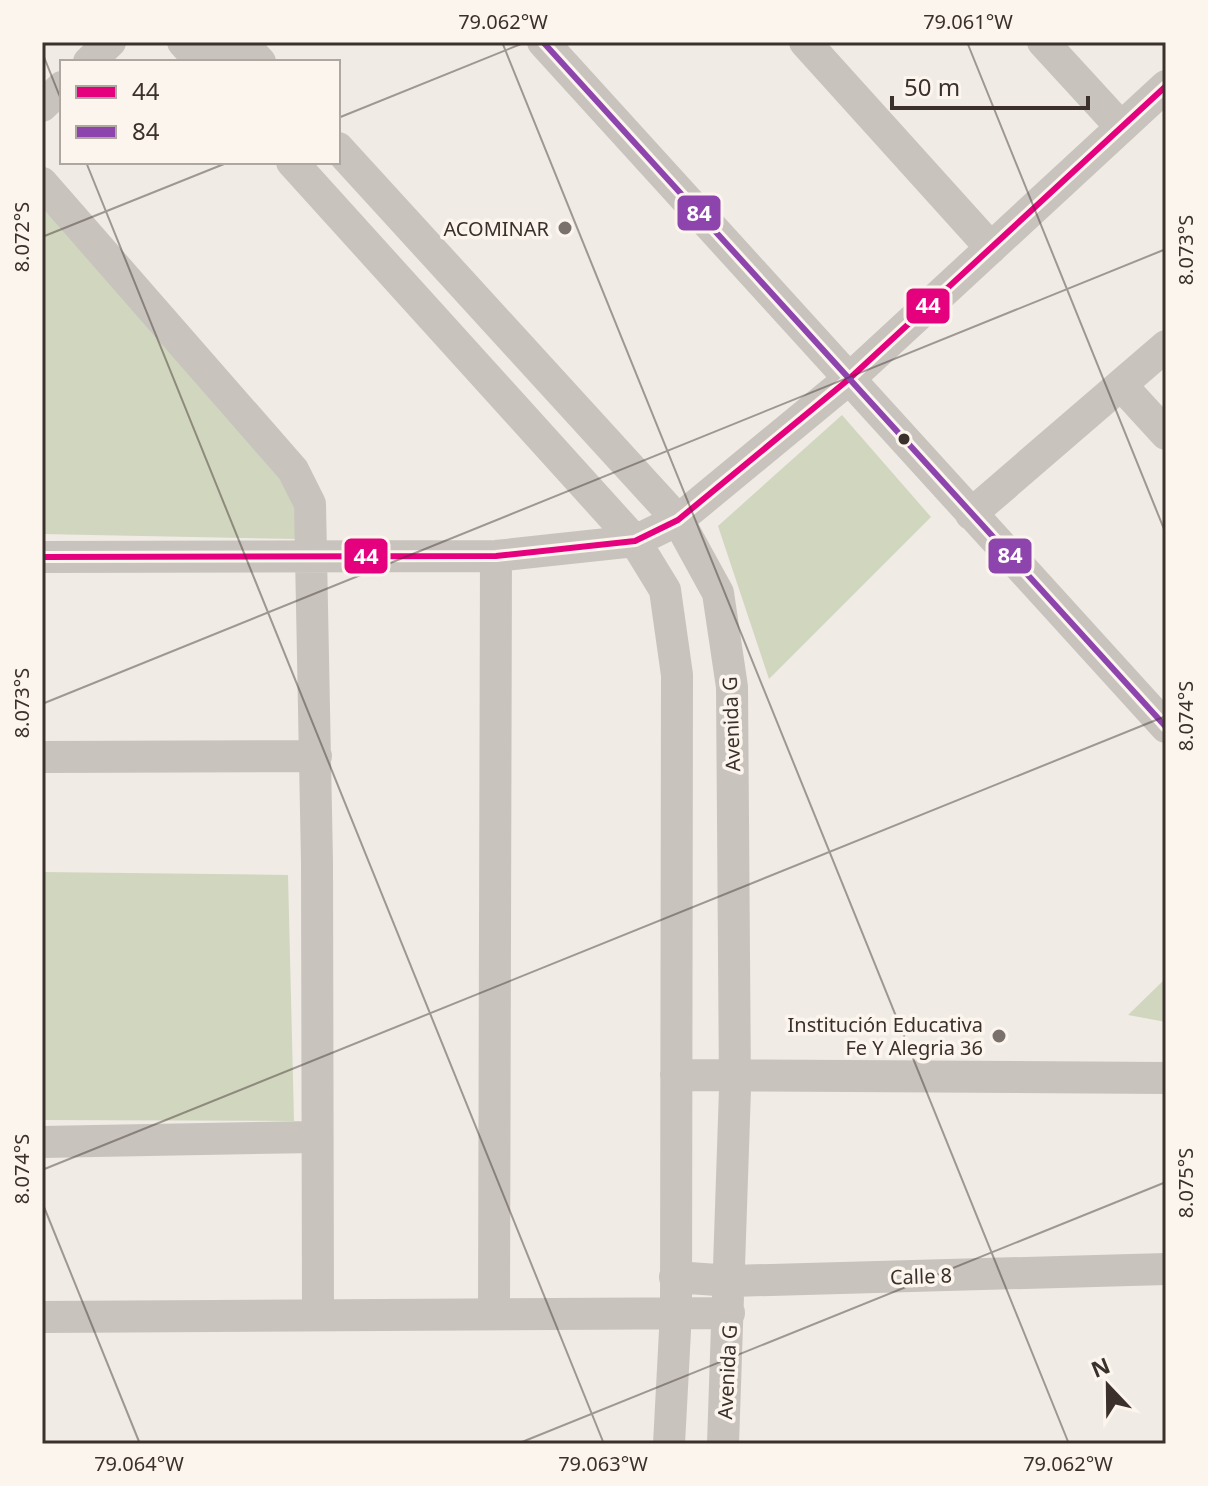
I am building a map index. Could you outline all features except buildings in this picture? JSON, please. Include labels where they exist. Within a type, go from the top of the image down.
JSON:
[{"type":"street","points":[[91,60],[110,42]]},
{"type":"street","points":[[183,42],[199,60]]},
{"type":"street","points":[[212,60],[234,42]]},
{"type":"street","points":[[241,42],[258,60]]},
{"type":"street","points":[[543,42],[1166,727]]},
{"type":"street","points":[[805,42],[991,248]]},
{"type":"street","points":[[1043,42],[1121,127]]},
{"type":"street","points":[[42,557],[496,556],[635,541],[678,520],[849,379],[1166,86]]},
{"type":"street","points":[[42,106],[60,89]]},
{"type":"street","name":"Avenida G","points":[[340,150],[678,520],[718,593],[732,687],[735,1076],[731,1281],[723,1444]]},
{"type":"street","points":[[294,164],[635,541],[665,590],[677,675],[676,1312],[669,1444]]},
{"type":"street","points":[[42,183],[293,470],[310,504],[316,756],[318,1314]]},
{"type":"street","points":[[971,514],[1123,387],[1166,346]]},
{"type":"street","points":[[1123,387],[1166,434]]},
{"type":"street","points":[[494,1312],[496,556]]},
{"type":"street","points":[[42,757],[316,756]]},
{"type":"street","points":[[676,1075],[1166,1078]]},
{"type":"street","points":[[42,1142],[315,1137]]},
{"type":"street","name":"Calle 8","points":[[675,1277],[731,1281],[1166,1269]]},
{"type":"street","points":[[42,1317],[729,1313]]},
{"type":"green space","points":[[42,205],[297,490],[296,539],[42,534]]},
{"type":"green space","points":[[842,415],[931,517],[769,679],[718,526]]},
{"type":"green space","points":[[42,872],[288,875],[294,1121],[42,1120]]},
{"type":"green space","points":[[1166,978],[1166,1022],[1128,1015]]},
{"type":"transit line","name":"84","points":[[543,42],[1166,727]]},
{"type":"transit line","name":"44","points":[[42,557],[496,556],[635,541],[678,520],[849,379],[1166,86]]},
{"type":"place","name":"ACOMINAR","points":[[565,228]]},
{"type":"place","name":"Institución Educativa Fe Y Alegria 36","points":[[999,1036]]}]
